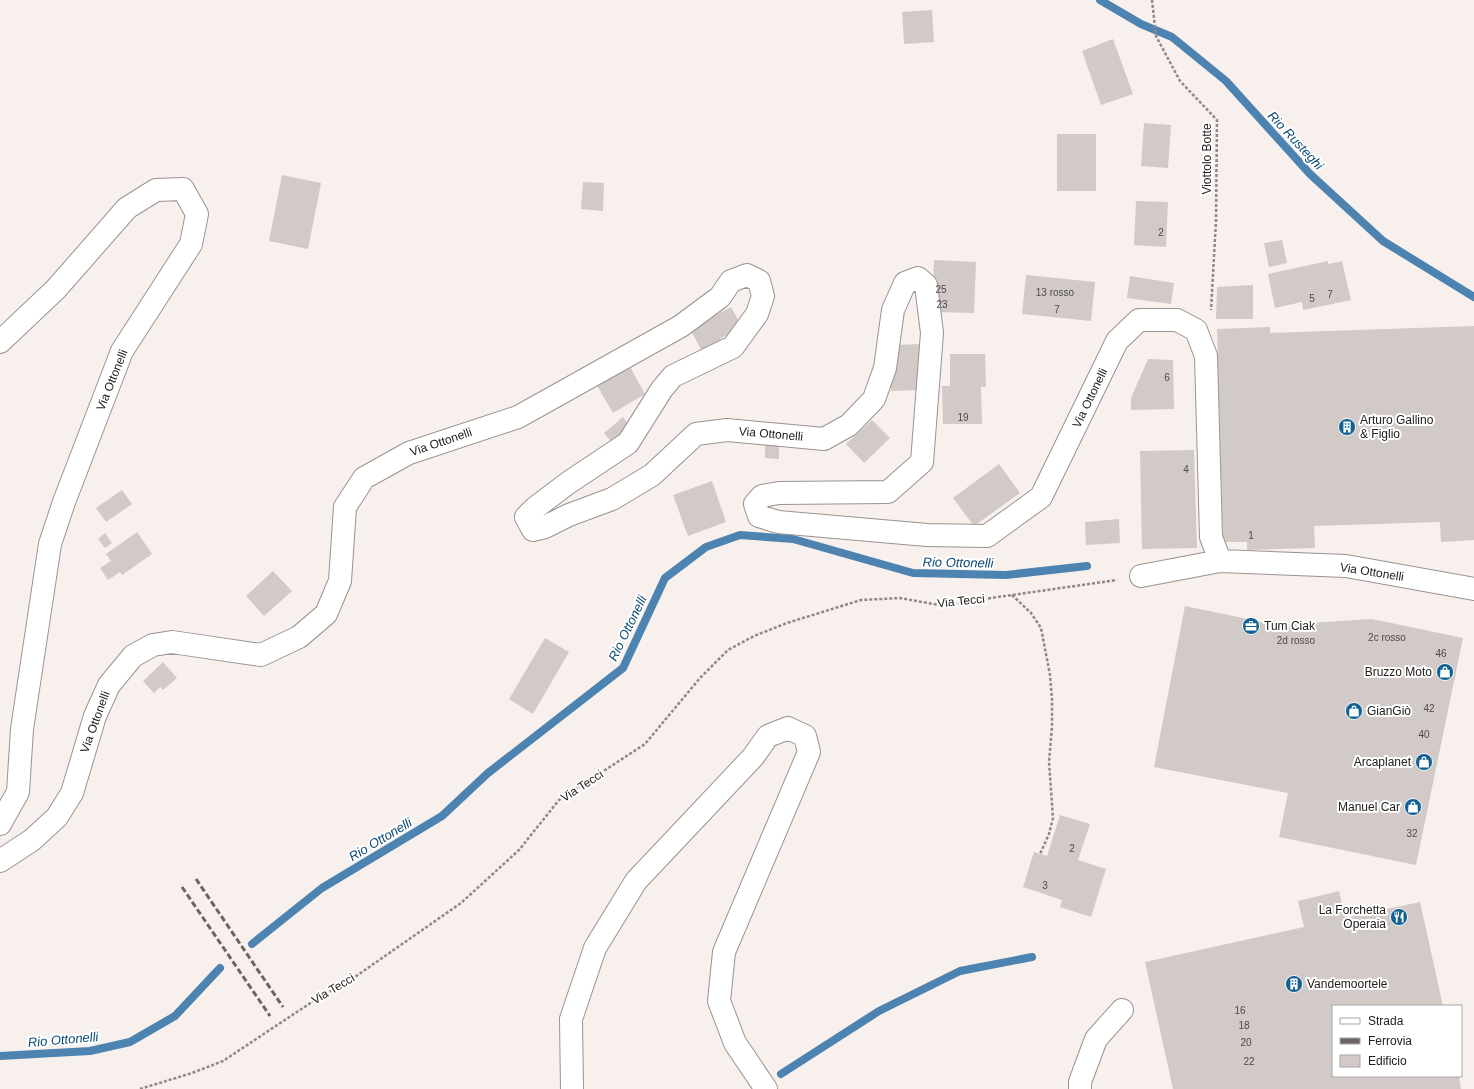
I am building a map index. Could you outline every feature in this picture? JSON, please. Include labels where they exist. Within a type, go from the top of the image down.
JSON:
[{"type":"street","name":"Via Ottonelli","points":[[0,342],[56,288],[127,208],[156,190],[182,189],[198,214],[191,244],[122,351],[64,502],[50,544],[22,729],[18,792],[0,824]]},
{"type":"street","name":"Via Ottonelli","points":[[0,861],[32,840],[58,817],[72,793],[95,716],[109,685],[133,656],[153,645],[172,642],[261,655],[299,637],[326,614],[338,587],[340,581],[345,507],[364,478],[409,452],[518,416],[681,326],[720,297],[731,281],[747,275],[759,282],[763,296],[757,314],[733,348],[673,376],[662,389],[628,443],[568,483],[535,508],[526,517],[533,530],[545,527],[569,515],[612,499],[652,475],[696,434],[727,430],[824,439],[849,425],[874,399],[885,368],[893,310],[905,283],[918,278],[926,285],[932,333],[922,462],[888,492],[780,493],[762,496],[755,504],[759,516],[778,522],[927,535],[987,536],[1041,497],[1118,341],[1139,320],[1177,320],[1196,330]]},
{"type":"street","points":[[1141,576],[1220,561],[1211,537],[1206,356],[1196,330]]},
{"type":"street","name":"Via Ottonelli","points":[[1220,561],[1346,566],[1474,589]]},
{"type":"street","points":[[572,1089],[571,1019],[595,948],[636,881],[752,757],[768,736],[788,728],[805,736],[808,752],[724,952],[719,1001],[735,1043],[766,1089]]},
{"type":"street","points":[[1080,1089],[1080,1082],[1096,1039],[1122,1010]]},
{"type":"path","name":"Viottolo Botte","points":[[1152,0],[1156,36],[1180,81],[1217,120],[1216,221],[1210,322],[1196,330]]},
{"type":"path","name":"Via Tecci","points":[[140,1089],[192,1073],[223,1061],[321,996],[352,979],[461,903],[519,850],[559,800],[645,744],[700,678],[728,650],[754,636],[786,623],[861,600],[900,598],[938,605],[966,603],[1012,595],[1098,584],[1141,576]]},
{"type":"path","points":[[1012,595],[1031,612],[1041,628],[1050,674],[1052,727],[1049,762],[1053,818],[1049,834],[1040,854]]},
{"type":"building","points":[[932,10],[934,42],[904,44],[902,12]]},
{"type":"building","points":[[1113,39],[1133,94],[1101,105],[1082,51]]},
{"type":"building","points":[[1144,123],[1171,125],[1168,168],[1141,166]]},
{"type":"building","points":[[1057,134],[1096,134],[1096,191],[1057,191]]},
{"type":"building","points":[[282,175],[321,183],[308,249],[269,241]]},
{"type":"building","points":[[583,182],[604,183],[603,211],[581,209]]},
{"type":"building","points":[[1136,201],[1168,202],[1166,247],[1134,245]]},
{"type":"building","points":[[1282,240],[1287,263],[1269,267],[1264,243]]},
{"type":"building","points":[[934,260],[976,262],[974,313],[932,312]]},
{"type":"building","points":[[1328,261],[1328,264],[1342,261],[1351,300],[1303,310],[1302,302],[1275,308],[1268,274]]},
{"type":"building","points":[[1026,275],[1095,282],[1091,321],[1022,314]]},
{"type":"building","points":[[1130,276],[1174,283],[1171,304],[1127,298]]},
{"type":"building","points":[[1253,285],[1253,319],[1216,319],[1217,287]]},
{"type":"building","points":[[731,307],[742,327],[720,339],[725,346],[705,357],[690,329]]},
{"type":"building","name":"Arturo Gallino & Figlio","points":[[1474,326],[1474,540],[1441,542],[1440,522],[1314,526],[1315,548],[1247,550],[1247,542],[1223,542],[1217,329],[1270,327],[1270,333]]},
{"type":"building","points":[[919,344],[921,390],[891,391],[890,366],[898,366],[897,345]]},
{"type":"building","points":[[950,354],[985,354],[986,387],[981,387],[982,424],[943,424],[942,386],[950,386]]},
{"type":"building","points":[[1148,359],[1173,360],[1174,409],[1131,410],[1131,398]]},
{"type":"building","points":[[629,365],[645,394],[613,413],[596,384]]},
{"type":"building","points":[[623,417],[633,430],[614,445],[604,433]]},
{"type":"building","points":[[872,420],[890,438],[864,463],[846,444]]},
{"type":"building","points":[[765,443],[779,444],[779,459],[765,458]]},
{"type":"building","points":[[1194,450],[1197,548],[1142,549],[1140,451]]},
{"type":"building","points":[[999,464],[1020,493],[974,526],[953,498]]},
{"type":"building","points":[[712,481],[726,522],[688,536],[673,495]]},
{"type":"building","points":[[122,490],[132,504],[106,522],[96,508]]},
{"type":"building","points":[[1119,519],[1120,543],[1086,545],[1085,522]]},
{"type":"building","points":[[137,532],[152,554],[122,575],[120,572],[108,580],[100,568],[111,561],[106,554]]},
{"type":"building","points":[[105,533],[112,543],[105,548],[98,539]]},
{"type":"building","points":[[273,571],[292,591],[264,616],[246,596]]},
{"type":"building","name":"GianGiò","points":[[1185,606],[1277,625],[1372,619],[1463,638],[1416,865],[1279,837],[1288,793],[1154,767]]},
{"type":"building","points":[[545,638],[569,652],[533,714],[509,699]]},
{"type":"building","points":[[163,662],[177,678],[163,690],[160,687],[154,693],[143,681]]},
{"type":"building","points":[[1060,815],[1090,824],[1078,860],[1106,869],[1091,917],[1060,907],[1062,900],[1023,887],[1034,852],[1047,856]]},
{"type":"building","name":"Vandemoortele","points":[[1339,891],[1345,918],[1420,902],[1443,1005],[1332,1005],[1332,1077],[1459,1077],[1461,1089],[1173,1089],[1145,962],[1304,927],[1298,901]]},
{"type":"waterway","name":"Rio Rusteghi","points":[[1100,0],[1141,24],[1172,37],[1226,81],[1310,174],[1383,241],[1474,297]]},
{"type":"waterway","name":"Rio Ottonelli","points":[[252,944],[322,888],[442,816],[488,773],[623,668],[665,578],[706,547],[740,535],[793,539],[913,573],[1006,575],[1087,566]]},
{"type":"waterway","points":[[781,1074],[879,1011],[960,971],[1032,957]]},
{"type":"waterway","name":"Rio Ottonelli","points":[[0,1056],[90,1051],[130,1042],[175,1016],[220,968]]},
{"type":"railway","points":[[196,879],[283,1007]]},
{"type":"railway","points":[[182,887],[270,1016]]},
{"type":"place","name":"Arturo Gallino & Figlio","points":[[1347,427]]},
{"type":"place","name":"Tum Ciak","points":[[1251,626]]},
{"type":"place","name":"Bruzzo Moto","points":[[1445,672]]},
{"type":"place","name":"GianGiò","points":[[1354,711]]},
{"type":"place","name":"Arcaplanet","points":[[1424,762]]},
{"type":"place","name":"Manuel Car","points":[[1413,807]]},
{"type":"place","name":"La Forchetta Operaia","points":[[1399,917]]},
{"type":"place","name":"Vandemoortele","points":[[1294,984]]}]
